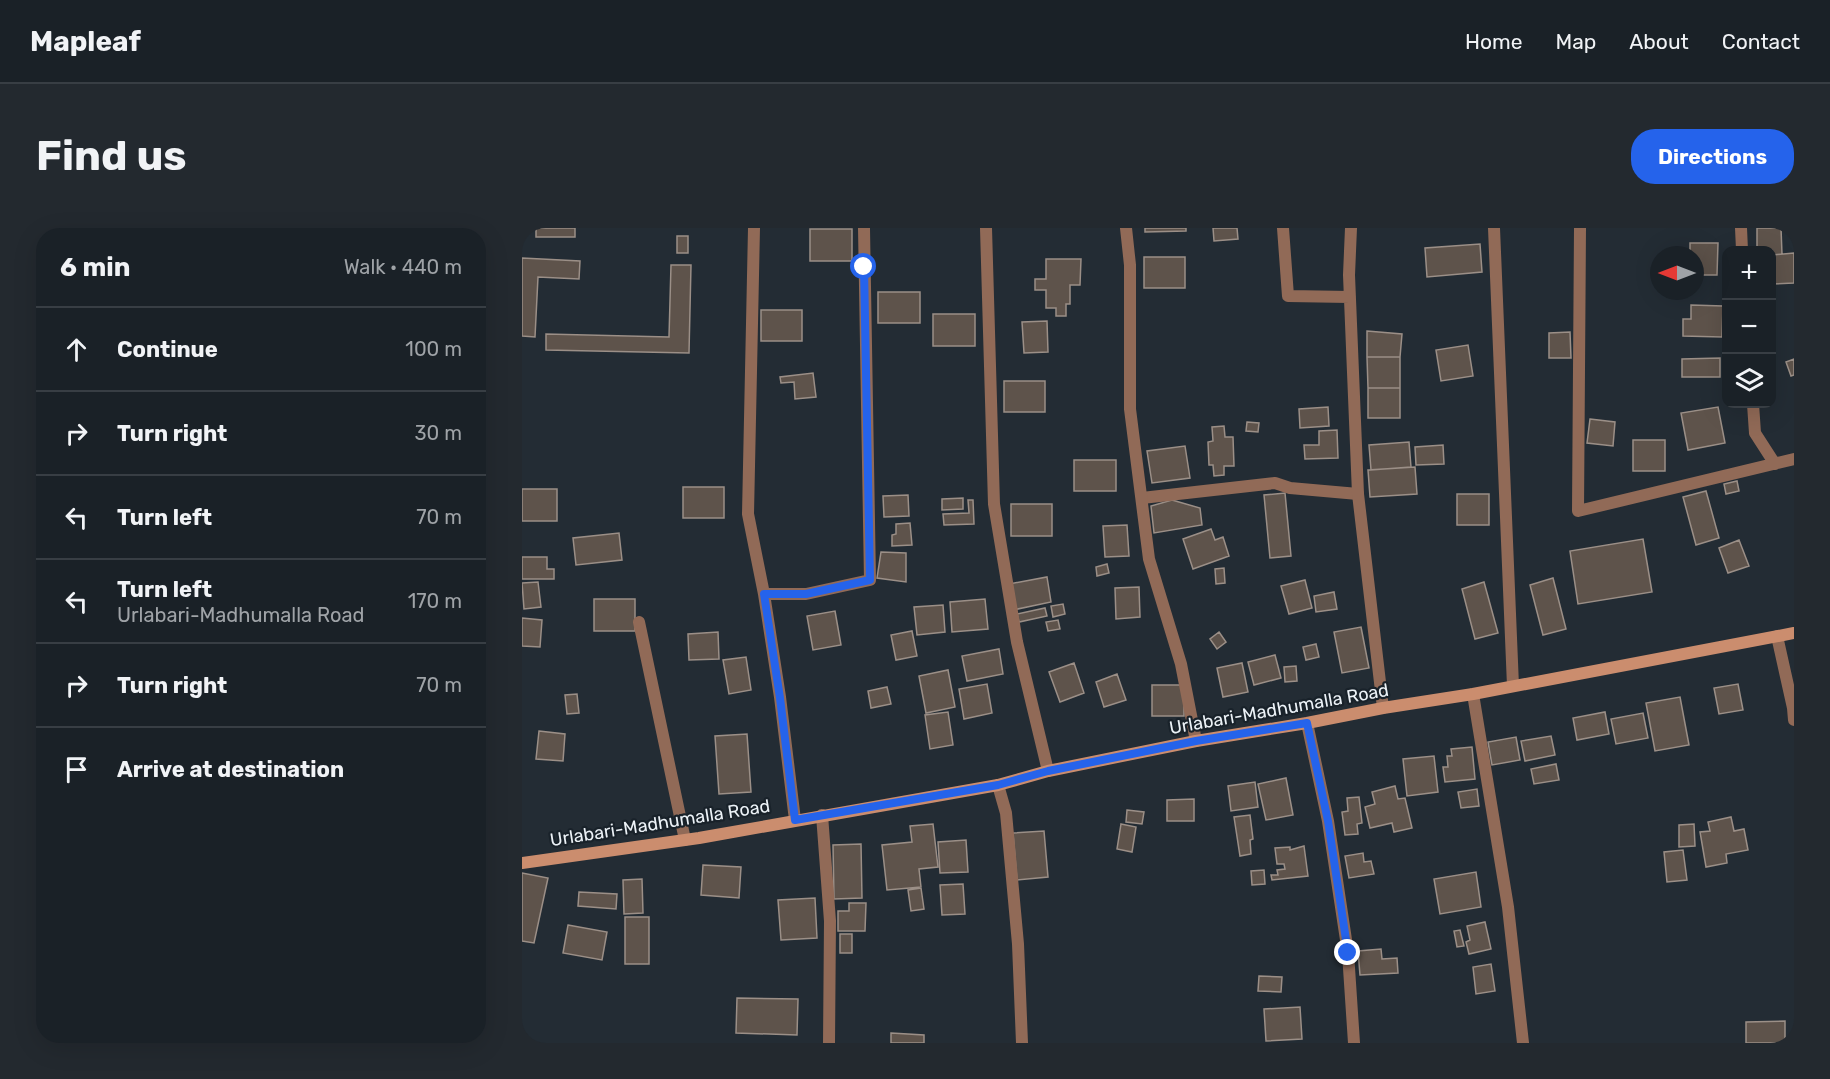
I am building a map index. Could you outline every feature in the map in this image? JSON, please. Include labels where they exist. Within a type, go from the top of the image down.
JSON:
[{"type":"main road","name":"Urlabari-Madhumalla Road","points":[[522,863],[686,840],[998,785],[1048,771],[1196,741],[1473,694],[1794,633]]},
{"type":"street","points":[[754,228],[748,514],[764,594],[780,698],[795,820]]},
{"type":"street","points":[[764,594],[806,594],[870,580],[864,228]]},
{"type":"street","points":[[986,228],[994,504],[1017,642],[1048,771]]},
{"type":"street","points":[[1126,228],[1130,265],[1130,409],[1149,559],[1181,664],[1196,741]]},
{"type":"street","points":[[1283,228],[1288,296],[1350,297]]},
{"type":"street","points":[[1351,228],[1350,297],[1358,494],[1383,708]]},
{"type":"street","points":[[1494,228],[1513,686]]},
{"type":"street","points":[[1580,228],[1578,511],[1794,459]]},
{"type":"street","points":[[1741,228],[1742,246]]},
{"type":"street","points":[[1753,408],[1755,433],[1775,464]]},
{"type":"street","points":[[1142,498],[1275,483],[1290,488],[1358,494]]},
{"type":"street","points":[[639,622],[686,840]]},
{"type":"street","points":[[1777,636],[1794,720]]},
{"type":"street","points":[[1473,694],[1509,907],[1522,1043]]},
{"type":"street","points":[[1307,723],[1328,821],[1348,953],[1354,1043]]},
{"type":"street","points":[[998,785],[1006,813],[1018,944],[1022,1043]]},
{"type":"street","points":[[822,815],[830,921],[829,1043]]},
{"type":"building","points":[[536,228],[575,228],[575,237],[536,237]]},
{"type":"building","points":[[1145,228],[1186,228],[1186,231],[1145,232]]},
{"type":"building","points":[[1213,228],[1237,228],[1238,239],[1214,241]]},
{"type":"building","points":[[1757,228],[1781,228],[1782,254],[1776,255],[1776,246],[1757,246]]},
{"type":"building","points":[[810,229],[852,229],[852,261],[810,261]]},
{"type":"building","points":[[677,236],[688,236],[688,253],[677,253]]},
{"type":"building","points":[[1690,243],[1718,243],[1717,275],[1704,275],[1704,246],[1690,246]]},
{"type":"building","points":[[1480,244],[1482,272],[1427,277],[1425,248]]},
{"type":"building","points":[[1794,253],[1794,283],[1776,284],[1776,255]]},
{"type":"building","points":[[1144,257],[1185,257],[1185,288],[1144,288]]},
{"type":"building","points":[[522,258],[580,261],[579,279],[538,277],[535,337],[522,336]]},
{"type":"building","points":[[1046,259],[1081,259],[1080,285],[1070,285],[1070,304],[1066,304],[1066,316],[1056,316],[1056,308],[1046,308],[1046,290],[1035,290],[1035,279],[1046,279]]},
{"type":"building","points":[[671,265],[691,265],[689,353],[546,350],[546,334],[669,337]]},
{"type":"building","points":[[878,292],[920,292],[920,323],[878,323]]},
{"type":"building","points":[[1691,305],[1722,306],[1722,337],[1683,336],[1683,319],[1691,319]]},
{"type":"building","points":[[761,310],[802,310],[802,341],[761,341]]},
{"type":"building","points":[[933,314],[975,314],[975,346],[933,346]]},
{"type":"building","points":[[1047,321],[1048,352],[1024,353],[1022,322]]},
{"type":"building","points":[[1367,331],[1402,334],[1400,357],[1367,357]]},
{"type":"building","points":[[1570,332],[1571,358],[1549,358],[1549,333]]},
{"type":"building","points":[[1468,345],[1473,376],[1441,381],[1436,350]]},
{"type":"building","points":[[1367,357],[1400,357],[1400,388],[1368,388]]},
{"type":"building","points":[[1720,358],[1720,377],[1682,377],[1682,359]]},
{"type":"building","points":[[1794,359],[1794,375],[1791,376],[1786,362]]},
{"type":"building","points":[[813,373],[816,397],[795,399],[794,382],[781,383],[780,377]]},
{"type":"building","points":[[1004,381],[1045,381],[1045,412],[1004,412]]},
{"type":"building","points":[[1368,388],[1400,388],[1400,418],[1368,418]]},
{"type":"building","points":[[1328,407],[1329,426],[1300,428],[1299,409]]},
{"type":"building","points":[[1718,407],[1725,443],[1688,450],[1681,413]]},
{"type":"building","points":[[1590,419],[1615,422],[1613,446],[1587,443]]},
{"type":"building","points":[[1247,422],[1259,423],[1258,432],[1246,431]]},
{"type":"building","points":[[1224,426],[1225,437],[1233,437],[1234,466],[1224,466],[1224,475],[1214,476],[1213,465],[1209,465],[1208,442],[1213,441],[1212,427]]},
{"type":"building","points":[[1337,430],[1338,458],[1305,459],[1304,445],[1319,445],[1319,431]]},
{"type":"building","points":[[1633,440],[1665,440],[1665,471],[1633,471]]},
{"type":"building","points":[[1409,442],[1411,467],[1371,470],[1369,445]]},
{"type":"building","points":[[1443,445],[1444,464],[1416,465],[1415,447]]},
{"type":"building","points":[[1185,446],[1190,478],[1152,483],[1147,451]]},
{"type":"building","points":[[1074,460],[1116,460],[1116,491],[1074,491]]},
{"type":"building","points":[[1415,467],[1417,494],[1370,497],[1368,470]]},
{"type":"building","points":[[1737,481],[1739,491],[1726,494],[1724,484]]},
{"type":"building","points":[[683,487],[724,487],[724,518],[683,518]]},
{"type":"building","points":[[522,489],[557,489],[557,521],[522,521]]},
{"type":"building","points":[[1706,491],[1719,538],[1696,545],[1683,497]]},
{"type":"building","points":[[1285,493],[1291,556],[1270,558],[1264,495]]},
{"type":"building","points":[[1457,494],[1489,494],[1489,525],[1457,525]]},
{"type":"building","points":[[908,495],[909,516],[884,517],[883,496]]},
{"type":"building","points":[[963,498],[963,509],[942,510],[942,499]]},
{"type":"building","points":[[968,500],[973,500],[974,524],[944,525],[943,514],[969,513]]},
{"type":"building","points":[[1172,500],[1200,508],[1202,525],[1154,533],[1151,506]]},
{"type":"building","points":[[1011,504],[1052,504],[1052,536],[1011,536]]},
{"type":"building","points":[[910,523],[912,545],[892,546],[892,535],[896,534],[896,524]]},
{"type":"building","points":[[1127,525],[1129,556],[1105,557],[1103,526]]},
{"type":"building","points":[[1211,529],[1215,540],[1223,537],[1229,556],[1193,569],[1183,539]]},
{"type":"building","points":[[619,533],[622,560],[576,565],[573,538]]},
{"type":"building","points":[[1643,539],[1652,592],[1578,604],[1570,551]]},
{"type":"building","points":[[1739,540],[1749,566],[1728,573],[1719,548]]},
{"type":"building","points":[[881,552],[906,553],[906,582],[877,578]]},
{"type":"building","points":[[522,557],[547,557],[547,569],[554,569],[554,579],[522,579]]},
{"type":"building","points":[[1107,564],[1109,573],[1097,576],[1096,567]]},
{"type":"building","points":[[1224,568],[1225,583],[1216,584],[1215,569]]},
{"type":"building","points":[[1047,577],[1051,602],[1013,610],[1009,584]]},
{"type":"building","points":[[1553,578],[1566,629],[1543,635],[1530,585]]},
{"type":"building","points":[[1305,580],[1312,608],[1289,614],[1281,586]]},
{"type":"building","points":[[538,582],[541,607],[524,609],[522,583]]},
{"type":"building","points":[[1484,582],[1498,633],[1475,639],[1462,589]]},
{"type":"building","points":[[1139,587],[1140,617],[1116,619],[1115,588]]},
{"type":"building","points":[[1334,592],[1337,609],[1316,612],[1314,596]]},
{"type":"building","points":[[594,599],[635,599],[635,631],[594,631]]},
{"type":"building","points":[[985,599],[988,629],[952,632],[950,602]]},
{"type":"building","points":[[1063,604],[1065,614],[1053,617],[1051,606]]},
{"type":"building","points":[[943,605],[945,632],[917,635],[914,607]]},
{"type":"building","points":[[1045,608],[1047,616],[1019,622],[1017,614]]},
{"type":"building","points":[[835,611],[841,645],[813,650],[807,616]]},
{"type":"building","points":[[522,618],[542,620],[540,647],[522,646]]},
{"type":"building","points":[[1058,620],[1060,629],[1048,631],[1046,622]]},
{"type":"building","points":[[1361,627],[1369,668],[1342,673],[1334,632]]},
{"type":"building","points":[[912,631],[917,656],[896,660],[891,635]]},
{"type":"building","points":[[718,632],[719,659],[689,660],[688,634]]},
{"type":"building","points":[[1219,632],[1226,642],[1217,649],[1210,639]]},
{"type":"building","points":[[1316,644],[1319,657],[1306,660],[1303,647]]},
{"type":"building","points":[[999,649],[1003,674],[967,681],[962,656]]},
{"type":"building","points":[[1275,655],[1281,678],[1254,685],[1248,662]]},
{"type":"building","points":[[746,657],[751,690],[729,694],[723,660]]},
{"type":"building","points":[[1074,663],[1084,693],[1060,702],[1049,672]]},
{"type":"building","points":[[1242,663],[1248,692],[1223,697],[1217,668]]},
{"type":"building","points":[[1296,666],[1297,681],[1285,682],[1284,667]]},
{"type":"building","points":[[948,670],[955,707],[926,713],[919,676]]},
{"type":"building","points":[[1117,674],[1126,700],[1104,707],[1096,682]]},
{"type":"building","points":[[987,684],[992,713],[964,719],[959,689]]},
{"type":"building","points":[[1738,684],[1743,710],[1719,714],[1714,688]]},
{"type":"building","points":[[1152,685],[1184,685],[1184,716],[1152,716]]},
{"type":"building","points":[[887,687],[891,704],[871,708],[868,691]]},
{"type":"building","points":[[577,694],[579,713],[567,714],[565,695]]},
{"type":"building","points":[[1680,697],[1689,745],[1655,751],[1646,703]]},
{"type":"building","points":[[948,712],[953,745],[930,749],[925,715]]},
{"type":"building","points":[[1605,712],[1609,734],[1577,740],[1573,718]]},
{"type":"building","points":[[1643,713],[1648,738],[1616,744],[1611,719]]},
{"type":"building","points":[[539,731],[565,734],[563,761],[536,759]]},
{"type":"building","points":[[747,734],[751,792],[719,794],[715,736]]},
{"type":"building","points":[[1551,736],[1555,755],[1525,761],[1521,741]]},
{"type":"building","points":[[1516,737],[1520,760],[1492,765],[1488,742]]},
{"type":"building","points":[[1472,747],[1475,779],[1445,782],[1443,767],[1448,767],[1447,756],[1452,756],[1451,749]]},
{"type":"building","points":[[1434,756],[1438,792],[1407,796],[1403,759]]},
{"type":"building","points":[[1556,764],[1559,780],[1534,784],[1531,769]]},
{"type":"building","points":[[1286,778],[1293,815],[1266,820],[1258,784]]},
{"type":"building","points":[[1255,782],[1258,807],[1231,811],[1228,786]]},
{"type":"building","points":[[1395,786],[1398,799],[1405,798],[1412,828],[1394,832],[1392,823],[1370,828],[1365,807],[1375,804],[1372,792]]},
{"type":"building","points":[[1477,789],[1479,806],[1461,808],[1458,792]]},
{"type":"building","points":[[1359,797],[1362,823],[1357,824],[1358,834],[1345,835],[1342,812],[1348,811],[1347,798]]},
{"type":"building","points":[[1194,799],[1194,821],[1167,821],[1167,800]]},
{"type":"building","points":[[1127,810],[1144,812],[1142,824],[1126,822]]},
{"type":"building","points":[[1250,815],[1253,839],[1250,840],[1251,854],[1240,856],[1234,817]]},
{"type":"building","points":[[1731,817],[1734,831],[1744,829],[1748,850],[1726,854],[1727,863],[1706,867],[1700,832],[1710,831],[1708,822]]},
{"type":"building","points":[[933,824],[938,867],[919,869],[921,887],[887,890],[882,845],[912,842],[910,826]]},
{"type":"building","points":[[1121,824],[1136,827],[1132,852],[1117,849]]},
{"type":"building","points":[[1694,824],[1695,846],[1679,847],[1679,825]]},
{"type":"building","points":[[1044,831],[1048,877],[1017,880],[1013,833]]},
{"type":"building","points":[[966,840],[968,872],[940,873],[938,842]]},
{"type":"building","points":[[861,844],[862,898],[834,899],[833,845]]},
{"type":"building","points":[[1304,846],[1308,876],[1272,880],[1271,875],[1278,875],[1277,870],[1285,869],[1284,864],[1277,864],[1275,848],[1290,847],[1290,850]]},
{"type":"building","points":[[1683,850],[1687,880],[1667,882],[1664,852]]},
{"type":"building","points":[[1363,853],[1364,862],[1371,861],[1374,874],[1349,878],[1345,856]]},
{"type":"building","points":[[703,865],[741,867],[739,898],[701,895]]},
{"type":"building","points":[[1264,870],[1265,884],[1252,885],[1251,871]]},
{"type":"building","points":[[1476,872],[1481,907],[1440,914],[1434,879]]},
{"type":"building","points":[[522,873],[548,878],[534,943],[522,941]]},
{"type":"building","points":[[642,879],[643,913],[624,914],[623,880]]},
{"type":"building","points":[[963,884],[965,914],[942,915],[940,885]]},
{"type":"building","points":[[921,888],[924,909],[911,911],[908,890]]},
{"type":"building","points":[[579,892],[617,894],[616,909],[578,906]]},
{"type":"building","points":[[815,898],[817,938],[781,940],[778,900]]},
{"type":"building","points":[[849,903],[866,903],[865,931],[838,931],[838,911],[849,911]]},
{"type":"building","points":[[625,917],[649,917],[649,964],[625,964]]},
{"type":"building","points":[[1485,922],[1491,949],[1469,954],[1466,942],[1470,940],[1467,926]]},
{"type":"building","points":[[568,925],[607,932],[602,960],[563,953]]},
{"type":"building","points":[[1460,930],[1464,946],[1457,947],[1454,931]]},
{"type":"building","points":[[840,934],[852,934],[852,953],[840,953]]},
{"type":"building","points":[[1381,949],[1382,959],[1397,958],[1398,973],[1360,975],[1358,951]]},
{"type":"building","points":[[1491,964],[1495,991],[1476,994],[1473,967]]},
{"type":"building","points":[[1259,976],[1282,977],[1281,992],[1258,991]]},
{"type":"building","points":[[737,998],[798,999],[797,1035],[736,1033]]},
{"type":"building","points":[[1300,1007],[1302,1039],[1266,1041],[1264,1009]]},
{"type":"building","points":[[1785,1021],[1785,1043],[1746,1043],[1746,1022]]},
{"type":"building","points":[[891,1033],[924,1035],[924,1043],[891,1043]]},
{"type":"route","points":[[864,267],[870,580],[806,594],[764,594],[795,820],[998,785],[1048,771],[1196,741],[1307,723],[1328,821],[1348,953]]}]
